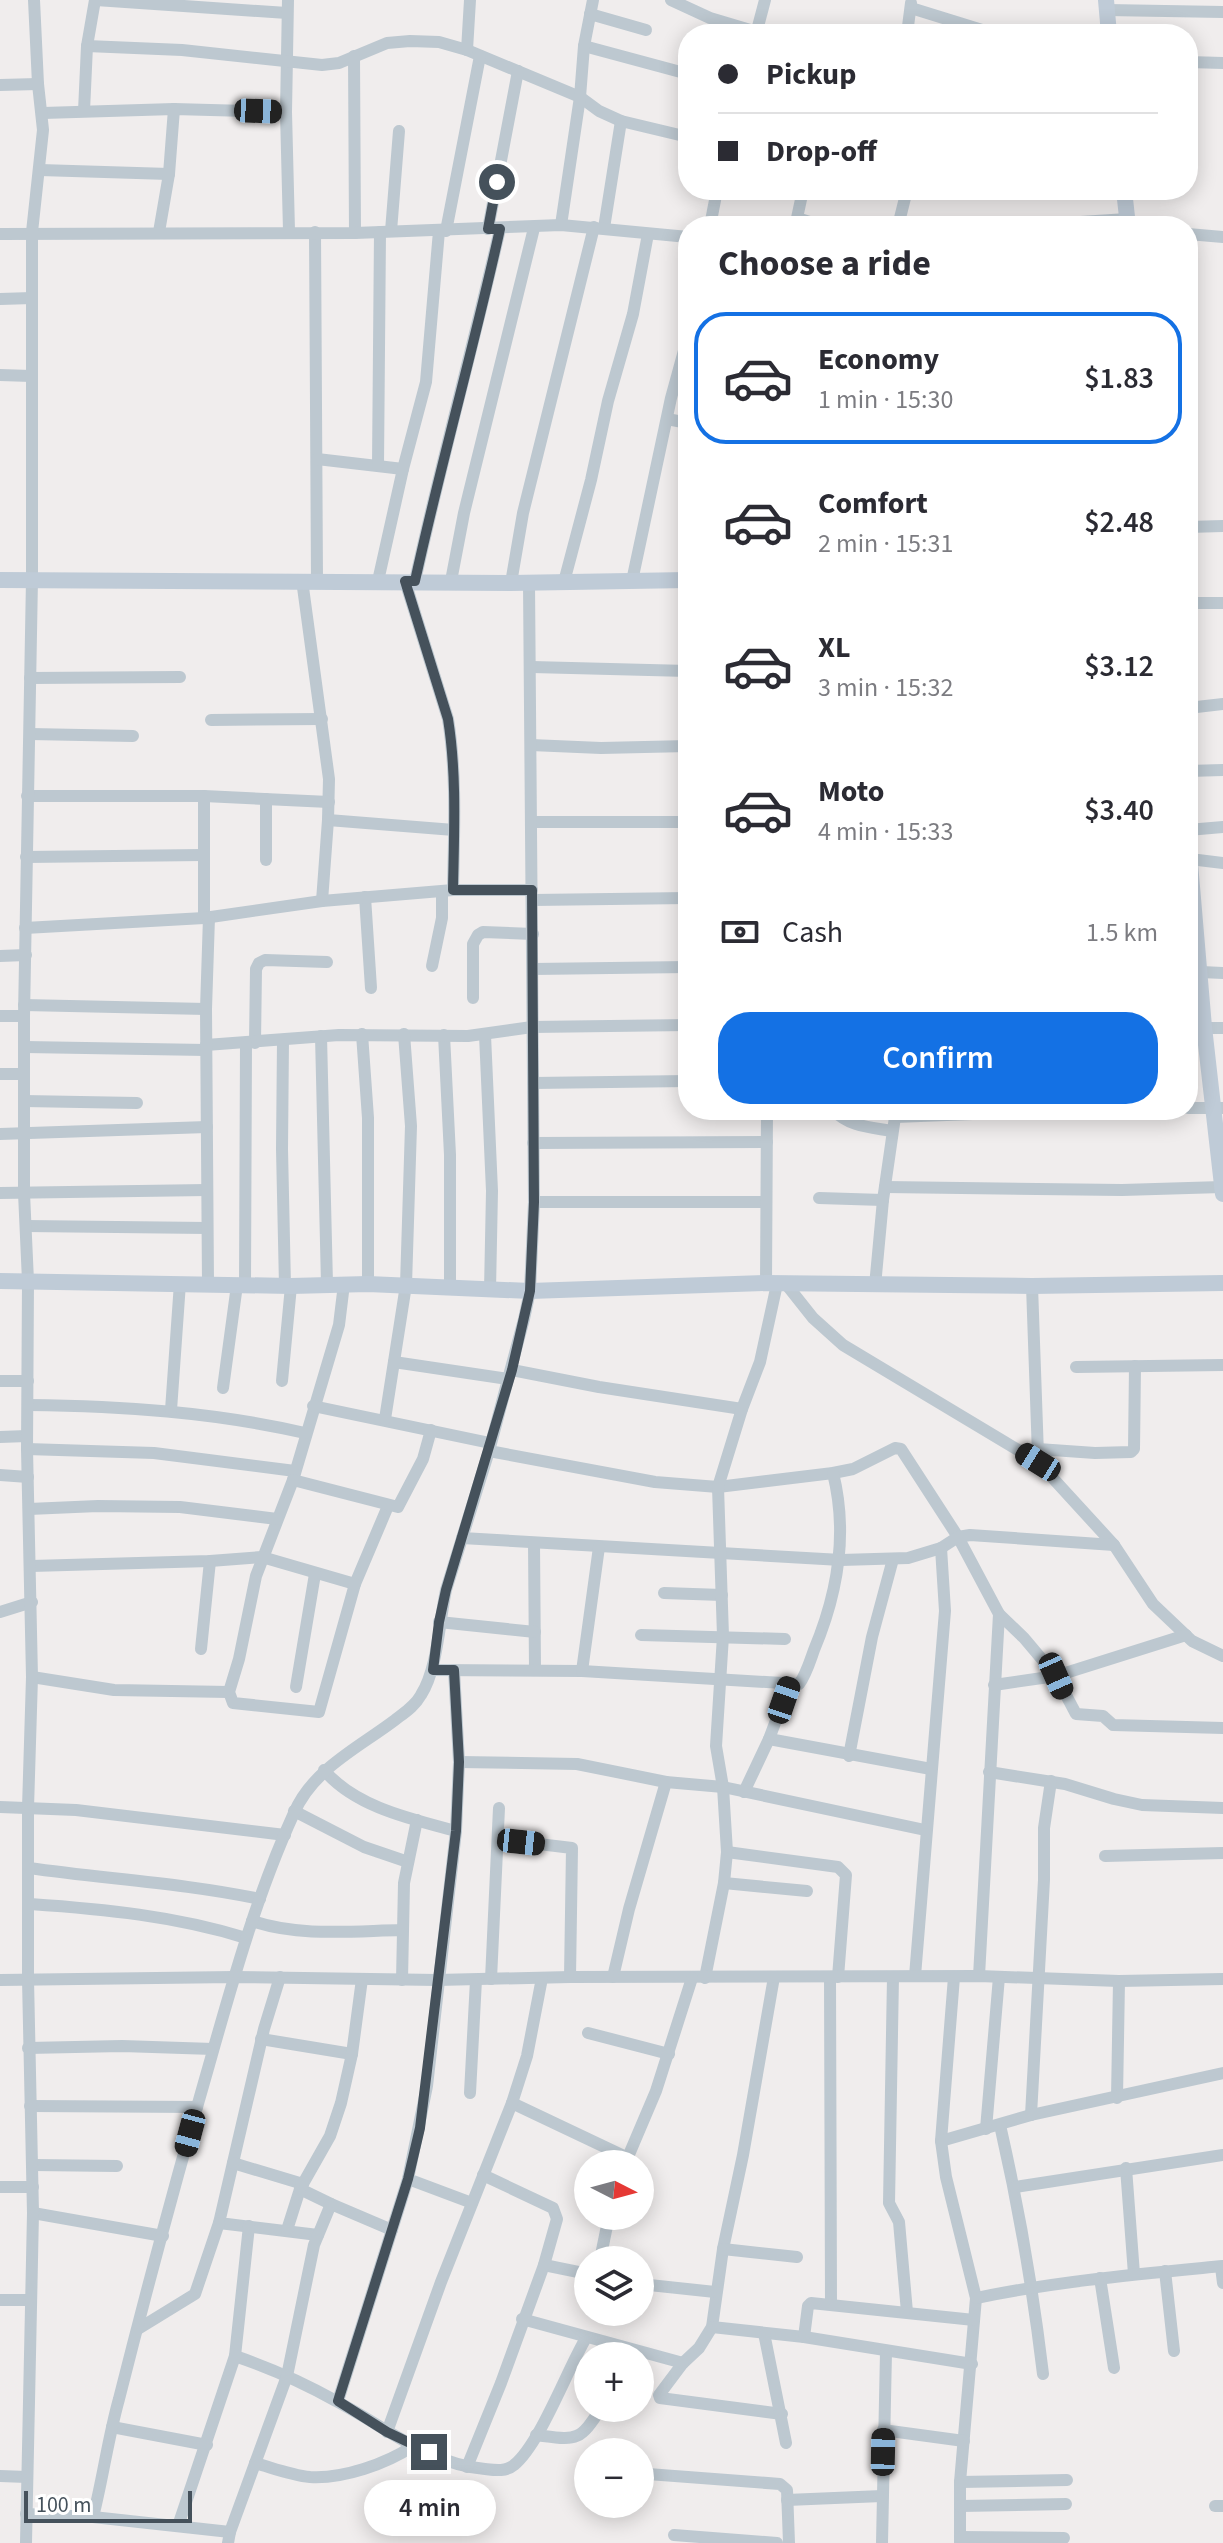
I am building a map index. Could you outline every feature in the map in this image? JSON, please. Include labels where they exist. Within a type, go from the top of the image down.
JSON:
[{"type":"street","points":[[26,2543],[33,2165],[28,2048],[32,1602],[27,1449],[24,1011],[32,579],[32,232],[43,113],[38,84],[34,0]]},
{"type":"street","points":[[84,111],[87,46],[95,0],[288,6],[286,112],[289,231]]},
{"type":"street","points":[[467,50],[470,0]]},
{"type":"street","points":[[561,225],[580,97],[584,46],[593,0]]},
{"type":"street","points":[[671,0],[729,24]]},
{"type":"street","points":[[759,24],[765,0]]},
{"type":"street","points":[[908,24],[911,4],[967,24]]},
{"type":"street","points":[[1106,5],[1223,12]]},
{"type":"street","points":[[590,14],[646,30]]},
{"type":"street","points":[[87,46],[182,50],[322,65],[339,63],[387,43],[439,42],[467,50],[580,97],[599,111],[621,121],[678,135]]},
{"type":"street","points":[[584,46],[678,71]]},
{"type":"street","points":[[354,56],[355,233]]},
{"type":"street","points":[[378,581],[426,382],[442,231],[480,56]]},
{"type":"street","points":[[1198,62],[1223,63]]},
{"type":"street","points":[[432,966],[448,891],[454,830],[451,740],[410,581],[482,308],[518,71]]},
{"type":"street","points":[[0,85],[38,84]]},
{"type":"street","points":[[43,113],[174,109],[286,112]]},
{"type":"street","points":[[159,232],[169,174],[174,109]]},
{"type":"street","points":[[511,583],[523,513],[599,228],[621,121]]},
{"type":"street","points":[[378,465],[386,232],[399,131]]},
{"type":"street","points":[[40,170],[169,174]]},
{"type":"street","points":[[0,234],[355,233],[561,225],[678,236]]},
{"type":"street","points":[[451,581],[464,513],[534,228]]},
{"type":"street","points":[[315,232],[317,459],[309,580],[329,802],[322,901]]},
{"type":"street","points":[[564,582],[588,494],[608,401],[633,314],[648,234]]},
{"type":"street","points":[[1198,235],[1223,237]]},
{"type":"street","points":[[0,299],[32,298]]},
{"type":"street","points":[[0,375],[31,376]]},
{"type":"street","points":[[632,581],[678,376]]},
{"type":"street","points":[[667,419],[678,421]]},
{"type":"street","points":[[317,459],[403,469]]},
{"type":"street","points":[[1198,527],[1223,526]]},
{"type":"street","points":[[0,580],[511,583],[678,580]]},
{"type":"street","points":[[93,2517],[112,2427],[197,2107],[252,1921],[294,1811],[305,1791],[324,1770],[413,1706],[433,1670],[439,1622],[510,1374],[530,1291],[534,1202],[529,583]]},
{"type":"street","points":[[1198,603],[1223,603]]},
{"type":"street","points":[[532,667],[678,671]]},
{"type":"street","points":[[30,678],[180,677]]},
{"type":"street","points":[[1198,707],[1223,704]]},
{"type":"street","points":[[211,720],[322,719]]},
{"type":"street","points":[[30,734],[133,736]]},
{"type":"street","points":[[531,745],[601,748],[678,746]]},
{"type":"street","points":[[1198,771],[1223,770]]},
{"type":"street","points":[[27,796],[204,796],[329,802]]},
{"type":"street","points":[[204,796],[208,1284]]},
{"type":"street","points":[[266,799],[266,860]]},
{"type":"street","points":[[328,820],[454,830]]},
{"type":"street","points":[[532,822],[678,822]]},
{"type":"street","points":[[1198,829],[1223,827]]},
{"type":"street","points":[[26,857],[203,855]]},
{"type":"street","points":[[1198,860],[1223,863]]},
{"type":"street","points":[[25,928],[206,918],[322,901],[448,891],[678,898]]},
{"type":"street","points":[[365,897],[371,988]]},
{"type":"street","points":[[473,998],[473,944],[478,935],[483,932],[533,934]]},
{"type":"street","points":[[0,956],[26,955]]},
{"type":"street","points":[[1198,957],[1201,972],[1198,1006]]},
{"type":"street","points":[[223,1388],[241,1285],[256,969],[265,960],[327,962]]},
{"type":"street","points":[[533,969],[678,967]]},
{"type":"street","points":[[1201,972],[1223,973]]},
{"type":"street","points":[[0,1016],[24,1011],[206,1009]]},
{"type":"street","points":[[25,1047],[206,1047],[362,1034],[485,1035],[532,1027],[678,1025]]},
{"type":"street","points":[[1198,1028],[1223,1028]]},
{"type":"street","points":[[362,1034],[368,1118],[368,1284]]},
{"type":"street","points":[[385,1419],[406,1285],[411,1126],[404,1034]]},
{"type":"street","points":[[444,1035],[450,1155],[450,1288]]},
{"type":"street","points":[[485,1035],[492,1191],[490,1290]]},
{"type":"street","points":[[1198,1035],[1218,1108],[1223,1194]]},
{"type":"street","points":[[321,1036],[337,1333],[294,1476],[262,1557],[229,1692],[233,1703],[319,1712],[355,1584],[388,1506]]},
{"type":"street","points":[[282,1381],[288,1286],[283,1040]]},
{"type":"street","points":[[0,1074],[24,1074]]},
{"type":"street","points":[[533,1083],[678,1081]]},
{"type":"street","points":[[24,1101],[137,1103]]},
{"type":"street","points":[[631,2150],[698,1978],[724,1883],[727,1852],[723,1787],[716,1746],[723,1636],[718,1487],[760,1362],[776,1284],[765,1202],[767,1120]]},
{"type":"street","points":[[843,1120],[856,1126],[889,1120]]},
{"type":"street","points":[[875,1286],[894,1120]]},
{"type":"street","points":[[0,1134],[207,1127]]},
{"type":"street","points":[[533,1143],[767,1142]]},
{"type":"street","points":[[819,1198],[1222,1187]]},
{"type":"street","points":[[0,1193],[207,1190]]},
{"type":"street","points":[[534,1202],[765,1202]]},
{"type":"street","points":[[26,1226],[207,1228]]},
{"type":"street","points":[[0,1281],[288,1286],[368,1284],[530,1291],[776,1284],[1032,1286],[1223,1283]]},
{"type":"street","points":[[171,1410],[180,1283]]},
{"type":"street","points":[[776,1284],[843,1345],[1038,1456],[1114,1545],[1153,1604],[1186,1635],[1223,1656]]},
{"type":"street","points":[[1032,1286],[1038,1456]]},
{"type":"street","points":[[394,1362],[510,1374],[742,1409]]},
{"type":"street","points":[[1076,1367],[1223,1365]]},
{"type":"street","points":[[1038,1456],[1131,1452],[1134,1449],[1135,1366]]},
{"type":"street","points":[[0,1381],[28,1381]]},
{"type":"street","points":[[28,1405],[171,1410],[253,1421],[305,1433]]},
{"type":"street","points":[[313,1406],[385,1419],[489,1447],[655,1482],[718,1487],[853,1469],[895,1448],[901,1449],[958,1537],[999,1614],[1056,1676],[1076,1714],[1103,1716],[1113,1725],[1223,1728]]},
{"type":"street","points":[[27,1449],[154,1453],[294,1476],[388,1506],[400,1506],[423,1459],[431,1430]]},
{"type":"street","points":[[0,1437],[27,1436]]},
{"type":"street","points":[[433,1670],[582,1671],[801,1683],[822,1631],[841,1560],[839,1498],[833,1473]]},
{"type":"street","points":[[0,1475],[28,1477]]},
{"type":"street","points":[[29,1509],[180,1507],[277,1519]]},
{"type":"street","points":[[462,1538],[841,1560],[922,1555],[958,1537],[987,1535],[1114,1545]]},
{"type":"street","points":[[534,1543],[535,1670]]},
{"type":"street","points":[[582,1671],[599,1547]]},
{"type":"street","points":[[915,1976],[945,1611],[941,1548]]},
{"type":"street","points":[[31,1566],[262,1557],[355,1584]]},
{"type":"street","points":[[849,1756],[872,1637],[893,1559]]},
{"type":"street","points":[[201,1649],[210,1561]]},
{"type":"street","points":[[296,1687],[315,1574]]},
{"type":"street","points":[[664,1593],[722,1595]]},
{"type":"street","points":[[0,1612],[32,1602]]},
{"type":"street","points":[[979,1976],[999,1614]]},
{"type":"street","points":[[439,1622],[535,1632]]},
{"type":"street","points":[[641,1635],[785,1639]]},
{"type":"street","points":[[994,1685],[1056,1676],[1186,1635]]},
{"type":"street","points":[[338,2401],[408,2179],[427,2086],[456,1831],[459,1762],[454,1670]]},
{"type":"street","points":[[32,1677],[114,1690],[229,1692]]},
{"type":"street","points":[[744,1792],[769,1739],[790,1683]]},
{"type":"street","points":[[769,1739],[931,1769]]},
{"type":"street","points":[[459,1762],[577,1764],[666,1782],[723,1787],[925,1830]]},
{"type":"street","points":[[324,1770],[347,1793],[417,1820],[456,1831]]},
{"type":"street","points":[[989,1772],[1051,1781],[1125,1802],[1223,1808]]},
{"type":"street","points":[[1031,2115],[1044,1828],[1051,1781]]},
{"type":"street","points":[[613,1977],[666,1782]]},
{"type":"street","points":[[0,1807],[165,1819],[285,1835]]},
{"type":"street","points":[[491,1979],[499,1808]]},
{"type":"street","points":[[294,1811],[364,1847],[408,1862]]},
{"type":"street","points":[[402,1980],[402,1930],[408,1862],[417,1820]]},
{"type":"street","points":[[498,1839],[572,1848],[570,1977]]},
{"type":"street","points":[[727,1852],[838,1867],[846,1875],[834,1977],[831,2304]]},
{"type":"street","points":[[1105,1856],[1223,1853]]},
{"type":"street","points":[[29,1868],[215,1889],[260,1899]]},
{"type":"street","points":[[724,1883],[807,1891]]},
{"type":"street","points":[[30,1904],[132,1912],[218,1929],[246,1938]]},
{"type":"street","points":[[252,1921],[295,1932],[402,1930]]},
{"type":"street","points":[[0,1980],[915,1976],[1119,1981],[1223,1979]]},
{"type":"street","points":[[138,2329],[195,2294],[219,2223],[261,2039],[280,1977]]},
{"type":"street","points":[[774,1977],[715,2292],[712,2327],[699,2348],[660,2393],[660,2398],[782,2414]]},
{"type":"street","points":[[893,1977],[889,2203],[899,2222],[907,2312]]},
{"type":"street","points":[[954,1977],[941,2141],[946,2177],[976,2298],[960,2482],[960,2540],[1064,2538]]},
{"type":"street","points":[[986,2129],[999,1977]]},
{"type":"street","points":[[387,2432],[512,2103],[527,2056],[542,1978]]},
{"type":"street","points":[[287,2230],[302,2187],[330,2136],[341,2103],[352,2054],[362,1979]]},
{"type":"street","points":[[470,2093],[476,1980]]},
{"type":"street","points":[[1117,2098],[1119,1981]]},
{"type":"street","points":[[588,2033],[669,2054]]},
{"type":"street","points":[[261,2039],[352,2054]]},
{"type":"street","points":[[28,2048],[122,2046],[213,2049]]},
{"type":"street","points":[[941,2141],[1031,2115],[1223,2073]]},
{"type":"street","points":[[512,2103],[605,2150]]},
{"type":"street","points":[[30,2106],[197,2107]]},
{"type":"street","points":[[1000,2125],[1033,2286],[1043,2374]]},
{"type":"street","points":[[1015,2187],[1223,2155]]},
{"type":"street","points":[[233,2163],[302,2187],[331,2204],[392,2230]]},
{"type":"street","points":[[33,2165],[117,2166]]},
{"type":"street","points":[[1126,2168],[1134,2274]]},
{"type":"street","points":[[467,2467],[544,2265],[557,2219],[553,2208],[483,2175]]},
{"type":"street","points":[[408,2179],[472,2203]]},
{"type":"street","points":[[0,2187],[33,2187]]},
{"type":"street","points":[[26,2514],[178,2526],[229,2538],[287,2376],[308,2270],[331,2204]]},
{"type":"street","points":[[33,2213],[163,2236]]},
{"type":"street","points":[[219,2223],[318,2235]]},
{"type":"street","points":[[178,2526],[235,2356],[249,2226]]},
{"type":"street","points":[[723,2249],[797,2257]]},
{"type":"street","points":[[544,2265],[574,2271]]},
{"type":"street","points":[[976,2298],[1033,2286],[1222,2266],[1223,2283]]},
{"type":"street","points":[[1165,2271],[1174,2351]]},
{"type":"street","points":[[1100,2278],[1114,2368]]},
{"type":"street","points":[[654,2285],[715,2292]]},
{"type":"street","points":[[0,2300],[31,2300]]},
{"type":"street","points":[[804,2337],[811,2303],[974,2320]]},
{"type":"street","points":[[522,2319],[598,2342]]},
{"type":"street","points":[[712,2327],[804,2337],[972,2364]]},
{"type":"street","points":[[764,2333],[786,2443]]},
{"type":"street","points":[[235,2356],[287,2376],[338,2401],[413,2446],[467,2467],[508,2469],[515,2465],[536,2435],[586,2338]]},
{"type":"street","points":[[882,2543],[886,2352]]},
{"type":"street","points":[[654,2358],[683,2363]]},
{"type":"street","points":[[536,2435],[567,2439],[577,2437],[587,2431],[592,2422]]},
{"type":"street","points":[[112,2427],[207,2445]]},
{"type":"street","points":[[883,2430],[964,2441]]},
{"type":"street","points":[[255,2463],[294,2475],[314,2477],[363,2467],[397,2456],[413,2446]]},
{"type":"street","points":[[654,2474],[780,2484],[785,2487],[787,2500],[789,2543]]},
{"type":"street","points":[[0,2476],[27,2477]]},
{"type":"street","points":[[960,2482],[1067,2480]]},
{"type":"street","points":[[787,2500],[882,2496]]},
{"type":"street","points":[[960,2506],[1066,2504]]},
{"type":"street","points":[[674,2535],[777,2543]]},
{"type":"route","points":[[429,2452],[387,2432],[338,2401],[408,2179],[420,2128],[456,1831],[459,1783],[454,1670],[433,1670],[439,1622],[512,1370],[530,1291],[534,1202],[532,890],[453,890],[454,830],[448,719],[405,581],[415,581],[435,486],[482,308],[500,229],[488,229],[497,182]]}]
